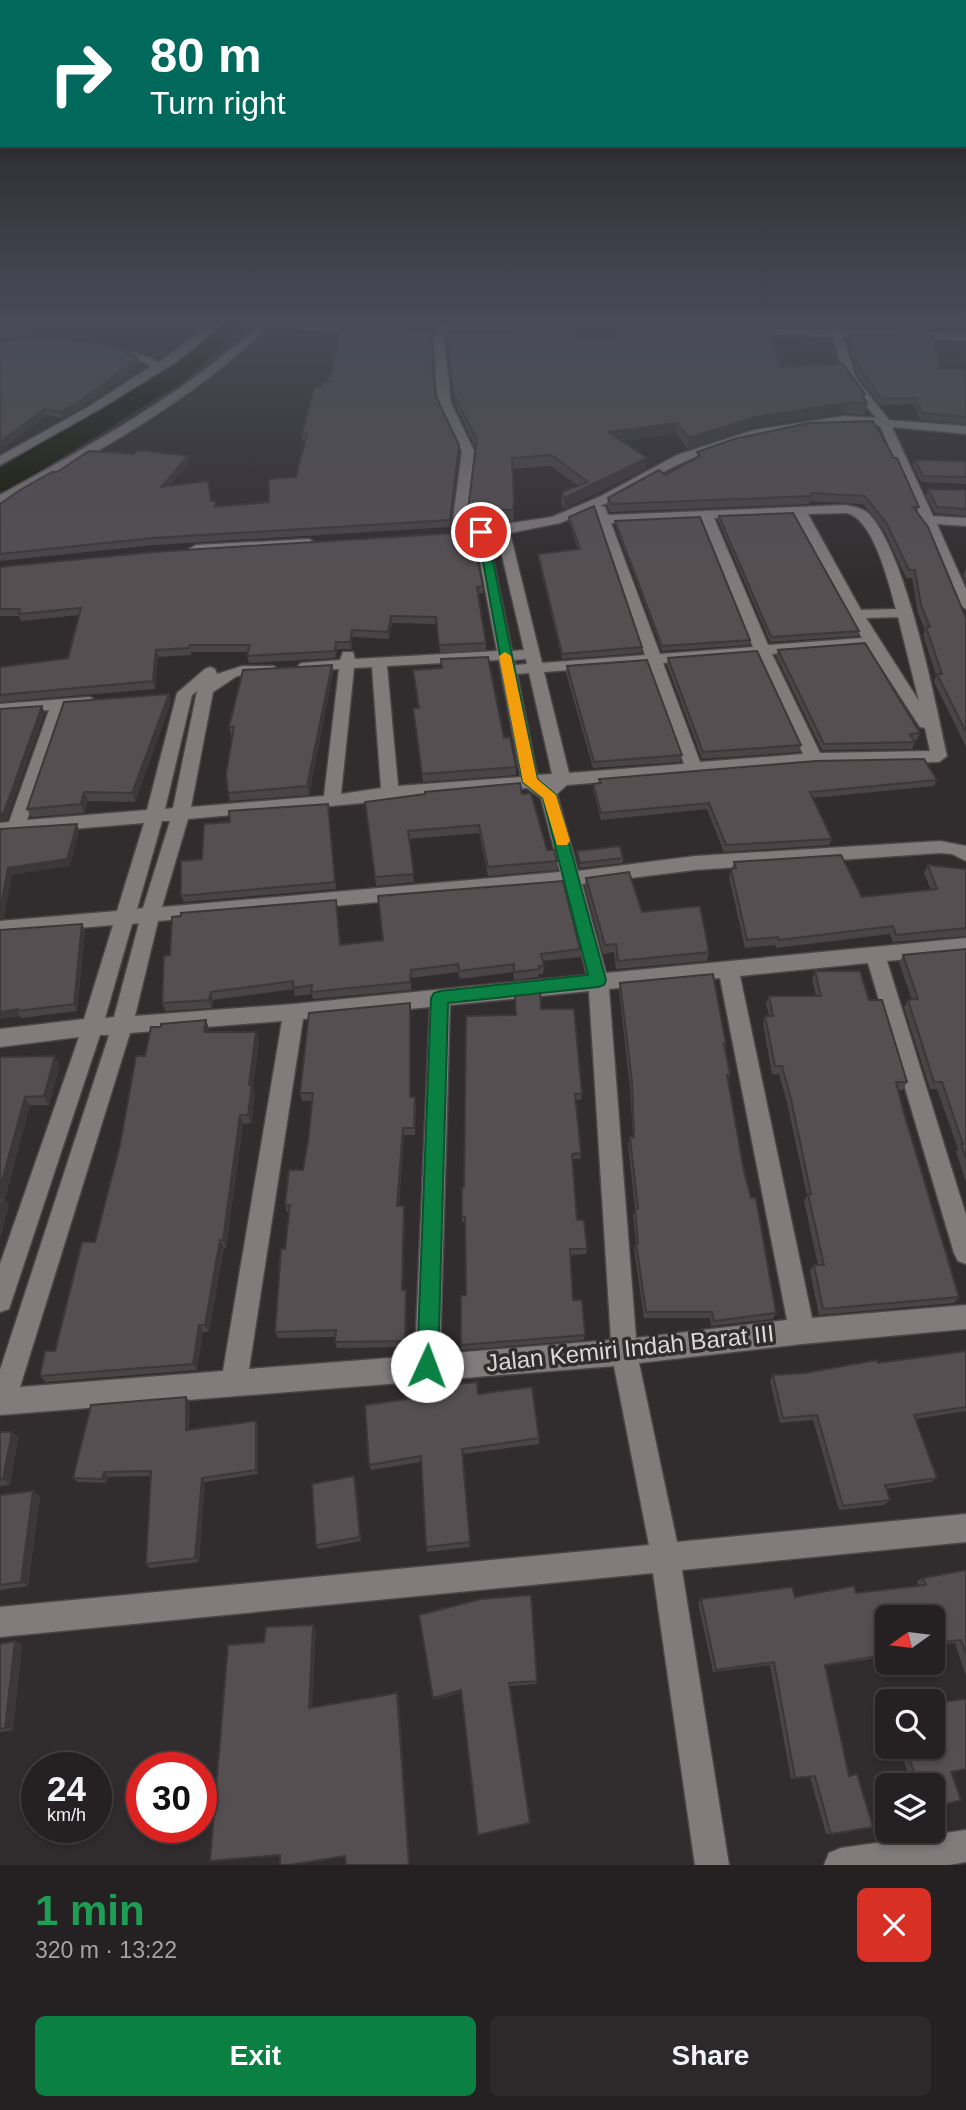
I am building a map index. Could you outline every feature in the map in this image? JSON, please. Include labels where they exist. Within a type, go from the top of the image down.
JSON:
[{"type":"street","points":[[0,461],[93,408]]},
{"type":"street","points":[[0,500],[157,408]]},
{"type":"street","points":[[447,408],[451,419],[465,438],[468,451],[458,534]]},
{"type":"street","points":[[874,408],[884,421],[921,489],[929,520],[966,605]]},
{"type":"street","points":[[441,535],[503,530],[555,520],[597,503],[681,458],[725,442],[820,421],[884,421],[966,430]]},
{"type":"street","points":[[597,503],[694,768]]},
{"type":"street","points":[[59,704],[8,829],[694,768],[814,759],[939,756],[904,613],[874,530],[863,516],[844,509],[603,519]]},
{"type":"street","points":[[800,512],[872,642],[934,735]]},
{"type":"street","points":[[706,515],[762,650],[814,759]]},
{"type":"street","points":[[929,520],[966,522]]},
{"type":"street","points":[[503,530],[562,779]]},
{"type":"street","points":[[481,532],[530,782],[549,795],[598,980],[624,1352],[665,1555],[712,1865]]},
{"type":"street","points":[[180,551],[327,542]]},
{"type":"street","points":[[858,614],[904,613]]},
{"type":"street","points":[[348,659],[379,661],[534,655],[653,659],[872,642]]},
{"type":"street","points":[[0,1300],[91,1028],[155,815],[188,693],[218,677],[237,671],[348,659],[505,657]]},
{"type":"street","points":[[332,801],[348,659]]},
{"type":"street","points":[[379,661],[390,793]]},
{"type":"street","points":[[1,1401],[121,1026],[181,813],[188,693]]},
{"type":"street","points":[[0,709],[110,700]]},
{"type":"street","points":[[549,795],[562,779]]},
{"type":"street","points":[[0,928],[573,878],[695,863],[940,847],[957,848],[966,854]]},
{"type":"street","points":[[0,1038],[966,946]]},
{"type":"street","points":[[875,954],[966,1253]]},
{"type":"street","points":[[728,968],[802,1331]]},
{"type":"street","points":[[427,1366],[440,998]]},
{"type":"street","points":[[234,1383],[294,1012]]},
{"type":"street","name":"Jalan Kemiri Indah Barat III","points":[[1,1401],[624,1352],[802,1331],[966,1317]]},
{"type":"street","points":[[0,1622],[665,1555],[966,1528]]},
{"type":"street","points":[[841,1865],[966,1846]]},
{"type":"building","points":[[0,408],[68,408],[61,412],[45,409],[0,442]]},
{"type":"building","points":[[309,408],[441,408],[459,445],[450,520],[153,538],[0,554],[0,504],[89,451],[134,454],[138,450],[188,456],[161,487],[208,481],[211,501],[216,501],[215,507],[269,502],[269,479],[296,477],[307,434],[302,434]]},
{"type":"building","points":[[461,408],[814,408],[756,417],[689,438],[677,423],[609,432],[647,458],[564,498],[562,492],[588,482],[551,455],[512,458],[513,510],[468,510],[477,440]]},
{"type":"building","points":[[920,408],[966,408],[966,417],[922,413]]},
{"type":"building","points":[[873,421],[894,458],[897,458],[919,507],[913,507],[928,527],[966,618],[966,732],[937,674],[942,674],[926,627],[930,627],[921,605],[915,570],[909,570],[887,524],[865,496],[811,493],[811,496],[611,504],[608,498],[659,470],[665,475],[700,456],[697,452],[734,439],[808,423]]},
{"type":"building","points":[[915,460],[966,461],[966,477],[923,476]]},
{"type":"building","points":[[928,489],[966,490],[966,509],[937,507]]},
{"type":"building","points":[[594,506],[642,647],[562,654],[538,554],[580,549],[569,517]]},
{"type":"building","points":[[793,513],[859,631],[771,637],[719,516]]},
{"type":"building","points":[[700,517],[750,640],[662,646],[615,521]]},
{"type":"building","points":[[472,532],[483,586],[477,587],[486,643],[439,645],[436,617],[391,616],[388,632],[352,630],[350,642],[336,642],[335,651],[247,656],[250,645],[190,645],[189,648],[156,650],[153,681],[0,695],[0,667],[68,658],[81,608],[19,614],[20,609],[0,609],[0,567],[153,552]]},
{"type":"building","points":[[865,643],[920,733],[910,734],[915,742],[824,744],[778,650]]},
{"type":"building","points":[[757,651],[801,745],[703,752],[668,658]]},
{"type":"building","points":[[488,657],[504,738],[510,737],[516,767],[422,774],[413,708],[419,708],[413,670],[442,668],[441,659]]},
{"type":"building","points":[[647,660],[682,755],[594,762],[567,666]]},
{"type":"building","points":[[332,665],[307,786],[228,793],[226,774],[234,727],[229,727],[243,670]]},
{"type":"building","points":[[169,694],[132,793],[84,792],[81,804],[27,809],[64,702]]},
{"type":"building","points":[[42,706],[4,812],[0,814],[0,709]]},
{"type":"building","points":[[924,759],[937,780],[810,792],[832,839],[726,845],[709,803],[601,813],[593,784],[601,783],[599,779],[816,761]]},
{"type":"building","points":[[520,783],[522,794],[531,793],[547,850],[554,850],[557,861],[488,867],[479,825],[408,831],[414,874],[375,877],[365,802],[425,792]]},
{"type":"building","points":[[328,804],[335,882],[181,896],[181,861],[202,859],[204,824],[230,822],[229,811]]},
{"type":"building","points":[[77,824],[67,859],[8,868],[0,911],[0,829]]},
{"type":"building","points":[[620,846],[623,858],[580,863],[577,851]]},
{"type":"building","points":[[841,855],[862,897],[937,889],[928,865],[966,869],[966,928],[896,935],[893,926],[779,940],[778,937],[747,940],[731,869],[736,868],[734,862]]},
{"type":"building","points":[[629,872],[642,912],[700,906],[709,952],[618,961],[616,944],[605,945],[586,878]]},
{"type":"building","points":[[563,881],[580,949],[541,954],[544,966],[539,966],[539,969],[514,972],[514,964],[459,971],[458,964],[411,970],[410,982],[311,992],[312,985],[294,988],[293,981],[211,992],[209,1000],[162,1003],[164,956],[170,955],[172,917],[181,916],[181,913],[336,900],[340,945],[383,940],[378,896]]},
{"type":"building","points":[[82,924],[74,1004],[0,1012],[0,930]]},
{"type":"building","points":[[966,949],[966,1159],[942,1082],[934,1082],[908,1000],[918,999],[903,955]]},
{"type":"building","points":[[815,971],[860,971],[869,1000],[882,1000],[907,1082],[896,1082],[904,1113],[959,1297],[823,1309],[814,1265],[824,1265],[808,1194],[811,1194],[791,1099],[782,1066],[775,1066],[765,1016],[773,1016],[769,996],[821,996]]},
{"type":"building","points":[[713,974],[744,1171],[751,1198],[756,1198],[776,1313],[714,1321],[712,1312],[646,1312],[636,1243],[635,1209],[638,1209],[630,1137],[634,1137],[632,1081],[620,983]]},
{"type":"building","points":[[540,992],[541,1009],[574,1009],[582,1094],[575,1094],[581,1153],[572,1154],[577,1220],[584,1220],[587,1249],[570,1249],[573,1300],[582,1300],[585,1335],[461,1345],[461,1296],[466,1295],[462,1187],[466,1016],[516,1015],[515,995]]},
{"type":"building","points":[[410,1003],[410,1097],[415,1097],[414,1128],[403,1128],[397,1206],[404,1206],[402,1290],[406,1290],[405,1341],[335,1342],[336,1330],[275,1332],[281,1249],[285,1249],[290,1205],[285,1205],[289,1170],[303,1170],[308,1141],[313,1093],[300,1093],[309,1013]]},
{"type":"building","points":[[206,1020],[204,1032],[256,1032],[248,1115],[240,1115],[223,1240],[220,1240],[205,1325],[199,1325],[193,1364],[40,1376],[45,1351],[55,1351],[82,1242],[95,1242],[120,1145],[136,1056],[145,1056],[151,1027]]},
{"type":"building","points":[[55,1056],[44,1096],[25,1097],[0,1188],[0,1057]]},
{"type":"building","points":[[966,1351],[966,1407],[914,1415],[937,1478],[885,1485],[890,1500],[843,1506],[817,1415],[783,1418],[773,1375]]},
{"type":"building","points":[[477,1382],[478,1394],[532,1387],[539,1438],[462,1449],[470,1542],[426,1547],[421,1456],[369,1465],[365,1405],[437,1395],[437,1386]]},
{"type":"building","points":[[186,1397],[186,1430],[256,1421],[256,1470],[202,1478],[195,1558],[146,1564],[151,1471],[104,1472],[102,1479],[73,1478],[91,1405]]},
{"type":"building","points":[[0,1432],[12,1432],[3,1479],[0,1480]]},
{"type":"building","points":[[354,1476],[360,1537],[316,1545],[312,1484]]},
{"type":"building","points":[[33,1491],[21,1582],[0,1585],[0,1495]]},
{"type":"building","points":[[966,1570],[966,1654],[961,1640],[945,1642],[945,1605],[875,1605],[875,1656],[825,1665],[849,1776],[857,1774],[873,1827],[831,1834],[815,1776],[795,1778],[774,1662],[716,1670],[701,1599],[792,1587],[795,1597],[854,1586],[856,1593],[926,1585],[923,1578]]},
{"type":"building","points":[[531,1595],[537,1681],[509,1683],[530,1823],[478,1835],[461,1690],[433,1698],[419,1615],[481,1599]]},
{"type":"building","points":[[313,1625],[309,1708],[397,1693],[409,1865],[346,1865],[345,1856],[289,1865],[280,1865],[280,1855],[210,1861],[212,1843],[217,1843],[217,1777],[228,1645],[264,1642],[266,1627]]},
{"type":"building","points":[[15,1641],[5,1728],[0,1729],[0,1644]]},
{"type":"building","points":[[966,1699],[966,1769],[951,1772],[961,1800],[945,1805],[945,1773],[915,1773],[909,1759],[945,1759],[945,1702]]},
{"type":"waterway","points":[[0,482],[120,408]]},
{"type":"slow traffic","points":[[505,656],[530,782],[549,795],[562,841]]},
{"type":"route","points":[[427,1366],[440,998],[598,980],[549,795],[530,782],[481,532]]}]
